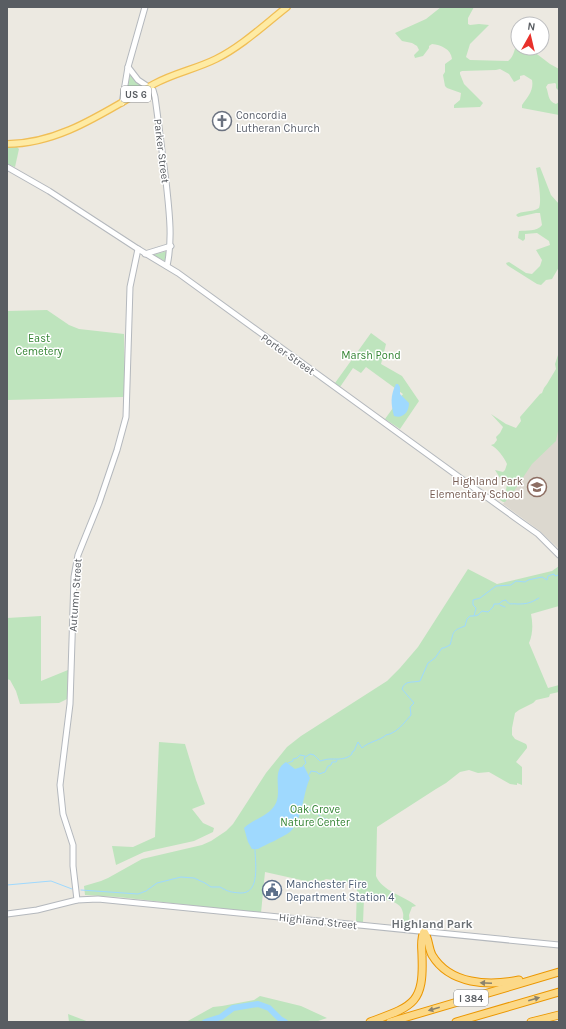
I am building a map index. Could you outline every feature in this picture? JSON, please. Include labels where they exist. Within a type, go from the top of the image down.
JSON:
[{"type":"highway","points":[[424,932],[427,935],[429,950],[436,960],[448,971],[463,979],[500,983],[556,973]]},
{"type":"highway","points":[[370,1022],[405,1008],[418,994],[422,980],[422,939],[424,932]]},
{"type":"highway","name":"I 384","points":[[390,1022],[556,973]]},
{"type":"highway","name":"I 384","points":[[456,1022],[559,992]]},
{"type":"highway","points":[[532,1022],[559,1015]]},
{"type":"main road","name":"US 6","points":[[7,144],[49,138],[91,120],[160,81],[214,60],[244,42],[287,7]]},
{"type":"street","points":[[122,103],[128,68],[146,7]]},
{"type":"street","points":[[128,68],[138,80],[150,87]]},
{"type":"street","name":"Parker Street","points":[[150,87],[153,90],[155,97],[168,196],[171,246],[167,266]]},
{"type":"street","name":"Porter Street","points":[[7,167],[49,191],[145,254],[167,266],[538,534],[559,554]]},
{"type":"street","points":[[145,254],[171,246]]},
{"type":"street","name":"Autumn Street","points":[[77,900],[73,866],[73,845],[63,814],[60,785],[70,704],[74,577],[78,555],[99,503],[117,450],[126,417],[129,293],[133,266],[138,249]]},
{"type":"street","name":"Highland Street","points":[[7,914],[37,910],[77,900],[108,900],[559,944]]},
{"type":"shaded area","name":"Highland Park Elementary School","points":[[559,425],[558,548],[540,531],[503,504]]},
{"type":"green space","points":[[441,7],[474,7],[468,18],[468,24],[489,25],[470,44],[466,57],[470,60],[508,61],[512,56],[540,56],[559,69],[559,91],[556,88],[555,83],[548,84],[546,87],[551,101],[556,104],[559,102],[559,115],[522,108],[522,105],[531,90],[532,80],[524,75],[520,76],[520,79],[514,82],[509,74],[500,69],[460,72],[464,84],[483,103],[480,107],[454,108],[454,105],[460,100],[461,93],[445,86],[443,75],[445,72],[445,64],[452,59],[448,50],[439,45],[432,44],[423,56],[415,58],[414,55],[419,50],[417,46],[412,43],[402,41],[395,33],[426,19]]},
{"type":"green space","points":[[130,75],[142,86],[126,95]]},
{"type":"green space","points":[[7,147],[17,147],[19,149],[15,167],[7,164]]},
{"type":"green space","points":[[540,167],[551,195],[559,204],[559,267],[552,279],[546,280],[541,285],[537,284],[506,263],[509,262],[526,273],[532,274],[540,266],[542,260],[536,250],[550,245],[549,241],[537,233],[525,234],[525,239],[523,241],[518,238],[519,231],[534,230],[542,225],[540,213],[518,217],[516,215],[521,212],[536,210],[539,208],[540,194],[536,168]]},
{"type":"green space","points":[[167,251],[165,261],[153,255]]},
{"type":"green space","name":"East Cemetery","points":[[47,310],[69,325],[79,329],[124,334],[125,395],[123,397],[7,400],[7,311]]},
{"type":"green space","name":"Marsh Pond","points":[[371,333],[386,344],[381,364],[402,376],[419,401],[400,429],[385,419],[403,394],[366,367],[361,373],[353,368],[340,387],[335,383]]},
{"type":"green space","points":[[559,352],[559,426],[556,441],[532,464],[514,491],[505,502],[503,502],[500,500],[506,490],[507,484],[500,478],[495,470],[503,472],[507,464],[496,448],[491,445],[497,440],[496,437],[503,427],[491,414],[506,424],[516,428],[521,421],[520,417],[542,393],[556,369],[555,364]]},
{"type":"green space","name":"Oak Grove Nature Center","points":[[559,566],[559,606],[531,614],[532,629],[529,643],[548,688],[559,685],[559,692],[550,694],[549,697],[536,700],[515,713],[512,735],[515,739],[526,744],[527,746],[516,762],[522,767],[522,785],[517,783],[517,785],[510,784],[489,772],[478,773],[469,770],[460,772],[446,783],[377,827],[376,876],[383,886],[416,906],[412,907],[409,915],[409,926],[403,925],[403,913],[398,904],[387,900],[364,898],[363,923],[356,922],[357,887],[348,882],[326,879],[324,881],[311,880],[310,888],[301,880],[265,872],[261,913],[118,897],[85,895],[84,886],[108,878],[142,859],[202,845],[226,831],[233,824],[266,773],[287,747],[301,736],[387,681],[400,668],[418,647],[468,569],[497,584],[552,571]]},
{"type":"green space","points":[[41,616],[41,681],[68,670],[67,699],[59,703],[20,704],[16,691],[10,680],[7,679],[7,618]]},
{"type":"green space","points":[[159,742],[185,744],[205,804],[192,809],[203,823],[214,828],[213,832],[194,841],[144,852],[116,865],[112,846],[133,847],[155,837]]},
{"type":"green space","points":[[260,996],[301,1006],[327,1018],[315,1022],[186,1022],[213,1007],[254,1000]]},
{"type":"green space","points":[[68,1014],[89,1022],[69,1022]]},
{"type":"water","points":[[396,384],[400,387],[400,394],[409,403],[407,412],[403,416],[397,417],[394,416],[392,408],[392,396]]},
{"type":"water","points":[[286,762],[295,769],[304,766],[310,778],[298,819],[295,826],[288,833],[258,849],[252,849],[248,842],[244,828],[273,808],[278,798],[279,770]]},
{"type":"waterway","points":[[303,766],[306,763],[304,758],[310,754],[314,755],[320,761],[345,758],[352,754],[358,742],[362,748],[394,732],[400,727],[411,715],[410,707],[414,703],[402,689],[403,686],[409,682],[420,681],[428,663],[435,658],[442,648],[450,645],[455,631],[465,626],[467,619],[470,616],[474,616],[476,608],[473,605],[473,600],[480,598],[496,586],[511,585],[516,581],[525,582],[542,577],[547,580],[548,576],[554,574],[555,576],[559,575]]},
{"type":"waterway","points":[[475,616],[482,611],[488,612],[494,604],[499,604],[502,601],[506,600],[511,604],[524,604],[539,598]]},
{"type":"waterway","points":[[500,605],[505,607]]},
{"type":"waterway","points":[[288,763],[300,755],[305,756]]},
{"type":"waterway","points":[[309,775],[311,771],[319,774],[325,772],[328,766],[337,760]]},
{"type":"waterway","points":[[299,810],[305,813],[313,809],[322,818],[329,820],[328,823],[330,827]]},
{"type":"waterway","points":[[81,890],[138,894],[146,891],[157,883],[181,877],[194,878],[211,887],[220,887],[232,892],[247,892],[254,883],[256,869],[255,849]]},
{"type":"waterway","points":[[7,885],[51,881],[72,889]]},
{"type":"waterway","points":[[205,1022],[221,1017],[233,1008],[258,1004],[269,1008],[285,1022]]},
{"type":"place","name":"Concordia Lutheran Church","points":[[222,121]]},
{"type":"place","name":"Highland Park Elementary School","points":[[537,487]]},
{"type":"place","name":"Manchester Fire Department Station 4","points":[[272,890]]},
{"type":"district","name":"Highland Park","points":[[432,924]]}]
